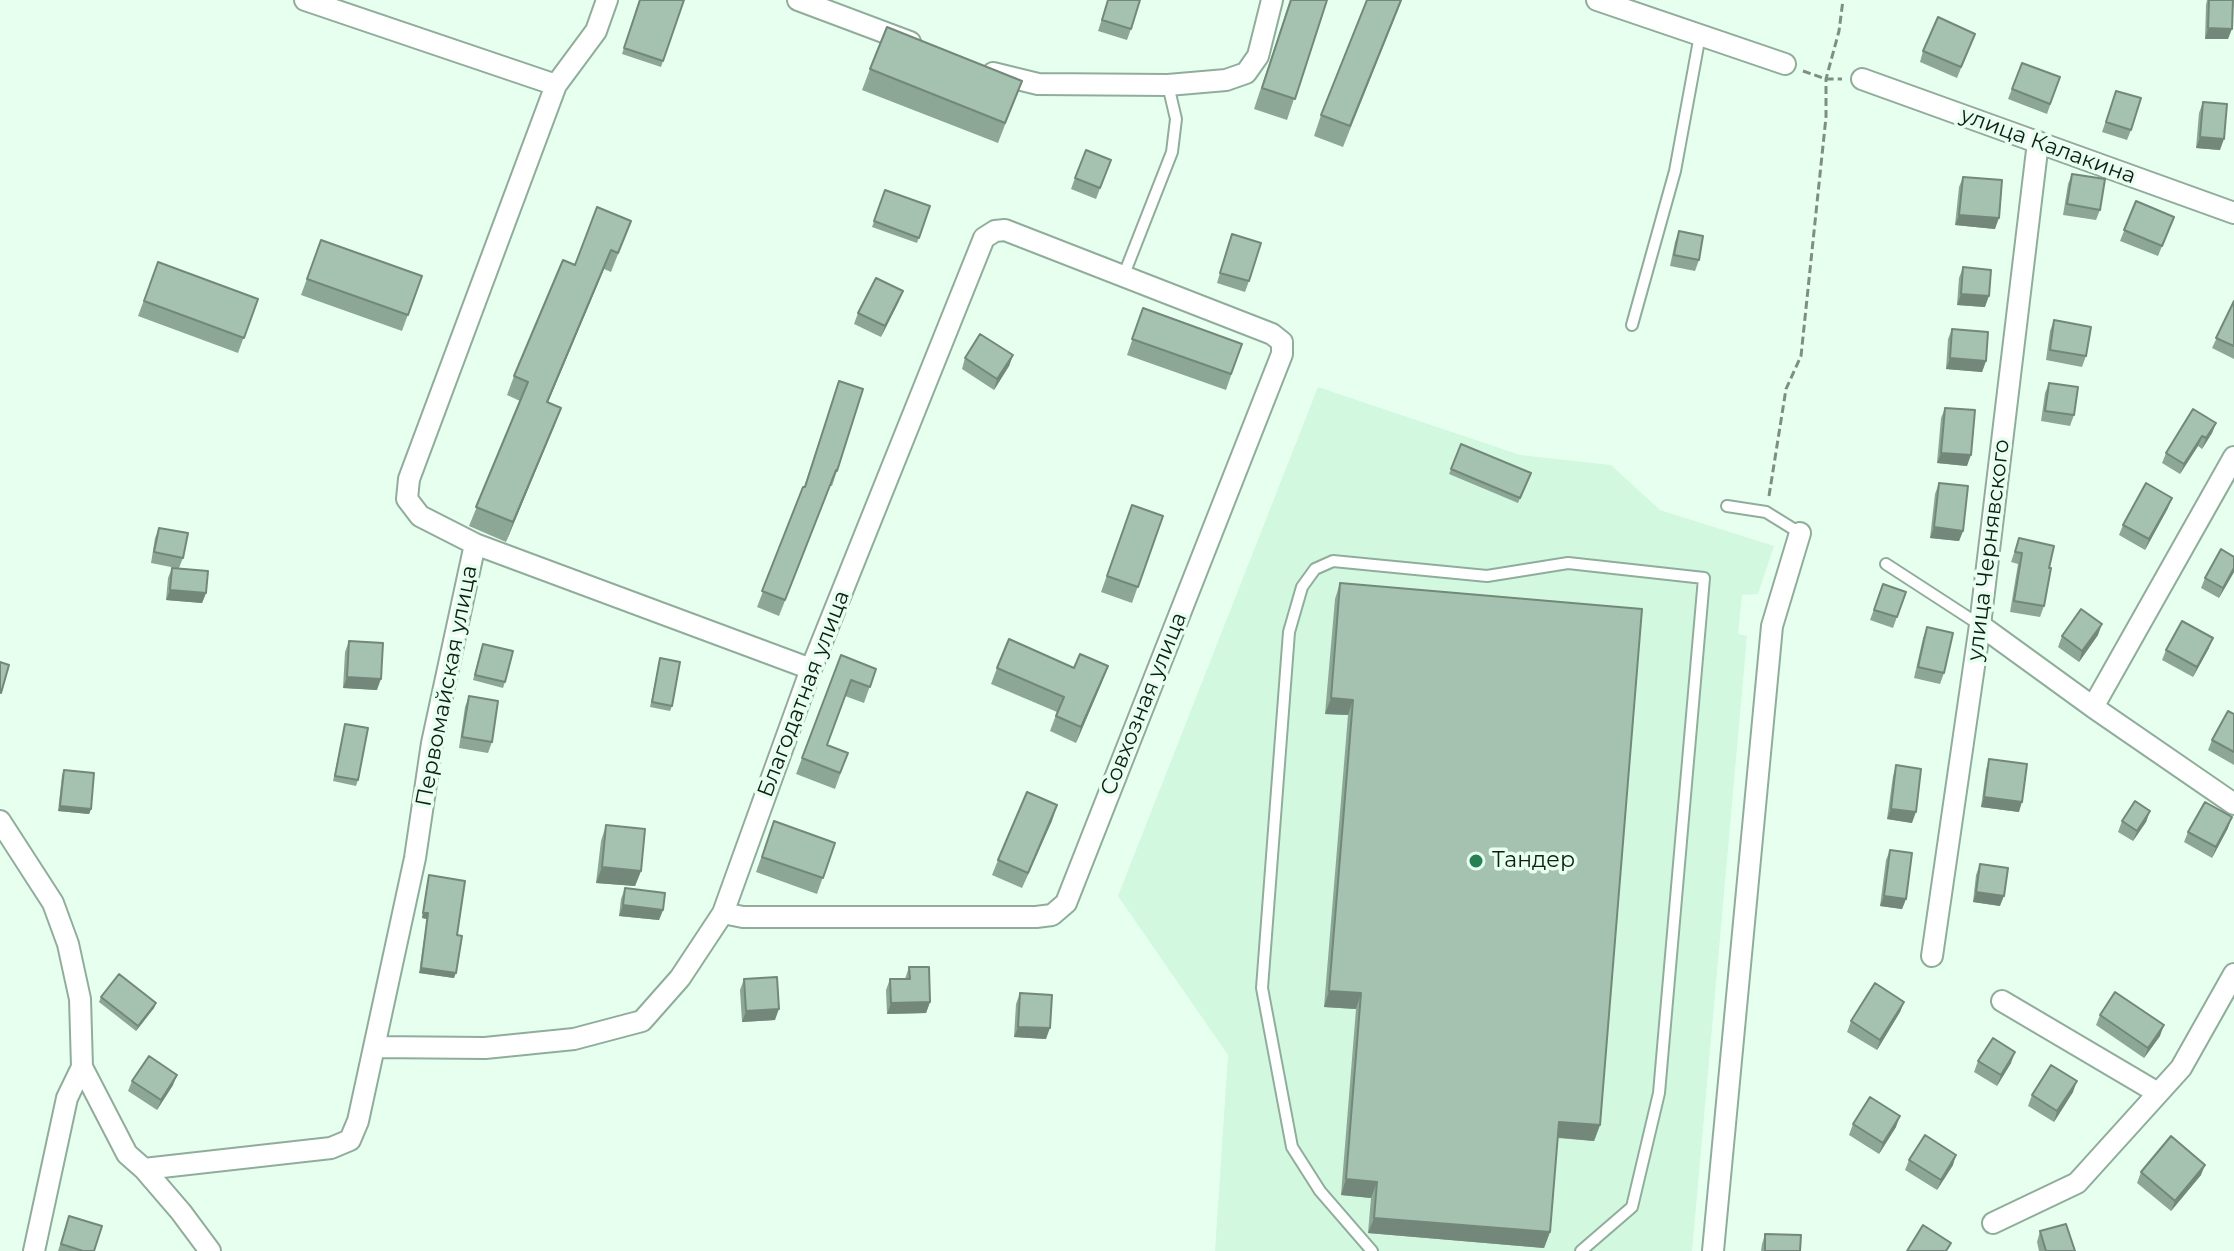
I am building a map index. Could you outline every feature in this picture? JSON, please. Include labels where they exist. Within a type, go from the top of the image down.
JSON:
[{"type":"street","points":[[305,0],[556,85]]},
{"type":"street","name":"Первомайская улица","points":[[144,1169],[331,1148],[350,1140],[358,1121],[415,858],[432,743],[475,544],[420,516],[407,499],[409,479],[556,85],[596,31],[607,0]]},
{"type":"street","points":[[798,0],[928,49]]},
{"type":"street","points":[[972,65],[1001,76],[1038,84],[1168,85],[1226,80],[1246,73],[1258,56],[1272,0]]},
{"type":"street","points":[[1597,0],[1785,64]]},
{"type":"street","name":"улица Калакина","points":[[1862,79],[2234,213]]},
{"type":"street","name":"улица Чернявского","points":[[1932,956],[1980,625],[2038,142]]},
{"type":"street","name":"Благодатная улица","points":[[374,1047],[485,1048],[574,1039],[642,1021],[680,978],[723,913],[811,669],[984,238],[995,231],[1005,230],[1123,277]]},
{"type":"street","name":"Совхозная улица","points":[[723,913],[743,917],[1036,917],[1052,915],[1066,903],[1282,354],[1282,342],[1272,334],[1123,277]]},
{"type":"street","points":[[2093,707],[2234,457]]},
{"type":"street","points":[[1713,1251],[1772,626],[1800,533]]},
{"type":"street","points":[[475,544],[811,669]]},
{"type":"street","points":[[1980,625],[2234,804]]},
{"type":"street","points":[[0,821],[53,903],[68,944],[80,999],[82,1067],[127,1154],[144,1169],[210,1251]]},
{"type":"street","points":[[1993,1223],[2077,1183],[2181,1068],[2234,974]]},
{"type":"street","points":[[2002,1001],[2158,1093]]},
{"type":"street","points":[[34,1251],[67,1098],[82,1067]]},
{"type":"lane","points":[[1632,325],[1675,171],[1700,35]]},
{"type":"lane","points":[[1123,277],[1172,152],[1176,119],[1168,85]]},
{"type":"lane","points":[[1727,506],[1766,512],[1800,533]]},
{"type":"lane","points":[[1372,1251],[1320,1191],[1292,1147],[1262,988],[1289,632],[1302,587],[1315,569],[1333,561],[1487,576],[1568,563],[1704,578],[1659,1093],[1632,1207],[1581,1251]]},
{"type":"lane","points":[[1886,564],[1980,625]]},
{"type":"path","points":[[1766,512],[1786,389],[1801,356],[1826,117],[1826,79],[1839,31],[1843,0]]},
{"type":"path","points":[[1785,64],[1826,79],[1862,79]]},
{"type":"shaded area","points":[[1318,387],[1520,455],[1611,465],[1660,510],[1774,546],[1758,594],[1742,595],[1738,634],[1747,636],[1692,1251],[1215,1251],[1228,1055],[1118,896]]},
{"type":"building","points":[[640,0],[684,0],[663,61],[624,48]]},
{"type":"building","points":[[1108,0],[1140,0],[1131,29],[1102,20]]},
{"type":"building","points":[[1291,0],[1327,0],[1295,99],[1262,88]]},
{"type":"building","points":[[1367,0],[1401,0],[1350,126],[1321,115]]},
{"type":"building","points":[[2209,0],[2233,0],[2232,29],[2208,28]]},
{"type":"building","points":[[1938,17],[1975,34],[1961,67],[1923,51]]},
{"type":"building","points":[[887,27],[1022,81],[1005,123],[870,69]]},
{"type":"building","points":[[2022,63],[2060,77],[2050,104],[2012,89]]},
{"type":"building","points":[[2116,91],[2141,98],[2131,130],[2106,122]]},
{"type":"building","points":[[2203,102],[2227,104],[2224,139],[2200,137]]},
{"type":"building","points":[[1086,150],[1111,160],[1100,188],[1075,178]]},
{"type":"building","points":[[2072,174],[2105,179],[2100,210],[2067,204]]},
{"type":"building","points":[[1963,177],[2002,180],[1999,218],[1959,215]]},
{"type":"building","points":[[885,190],[930,206],[919,238],[874,221]]},
{"type":"building","points":[[2136,201],[2174,217],[2162,246],[2124,230]]},
{"type":"building","points":[[597,207],[631,221],[618,253],[611,250],[547,402],[561,408],[513,522],[476,507],[528,382],[514,376],[563,260],[575,265]]},
{"type":"building","points":[[1679,231],[1703,236],[1699,260],[1674,255]]},
{"type":"building","points":[[1232,234],[1261,243],[1249,281],[1220,273]]},
{"type":"building","points":[[321,240],[422,276],[408,315],[307,279]]},
{"type":"building","points":[[158,262],[258,299],[244,338],[144,301]]},
{"type":"building","points":[[1963,267],[1991,270],[1989,296],[1961,294]]},
{"type":"building","points":[[876,278],[903,291],[885,326],[858,313]]},
{"type":"building","points":[[2234,301],[2234,346],[2216,338]]},
{"type":"building","points":[[1143,308],[1242,344],[1231,374],[1132,339]]},
{"type":"building","points":[[2054,320],[2091,327],[2086,356],[2050,350]]},
{"type":"building","points":[[1952,329],[1988,332],[1986,361],[1950,358]]},
{"type":"building","points":[[980,334],[1013,355],[997,379],[965,358]]},
{"type":"building","points":[[839,381],[863,389],[837,471],[785,600],[762,591],[805,487]]},
{"type":"building","points":[[2049,383],[2078,387],[2074,415],[2045,411]]},
{"type":"building","points":[[1945,408],[1975,410],[1971,455],[1941,453]]},
{"type":"building","points":[[2193,409],[2216,423],[2206,438],[2202,436],[2184,464],[2166,453]]},
{"type":"building","points":[[1461,444],[1531,473],[1520,498],[1451,469]]},
{"type":"building","points":[[1939,483],[1968,486],[1963,531],[1934,527]]},
{"type":"building","points":[[2146,483],[2172,498],[2149,539],[2123,525]]},
{"type":"building","points":[[1132,505],[1163,516],[1138,587],[1107,576]]},
{"type":"building","points":[[159,528],[188,533],[183,558],[154,552]]},
{"type":"building","points":[[2019,538],[2054,546],[2044,606],[2014,601],[2022,553],[2015,552]]},
{"type":"building","points":[[2221,549],[2234,557],[2234,568],[2223,588],[2205,578]]},
{"type":"building","points":[[172,568],[208,571],[206,593],[170,590]]},
{"type":"building","name":"Тандер","points":[[1340,583],[1642,609],[1600,1125],[1559,1122],[1550,1232],[1374,1218],[1377,1182],[1346,1179],[1361,993],[1329,991],[1353,700],[1331,698]]},
{"type":"building","points":[[1883,584],[1906,592],[1897,617],[1874,610]]},
{"type":"building","points":[[2081,609],[2102,624],[2082,651],[2062,636]]},
{"type":"building","points":[[2182,621],[2213,638],[2197,667],[2166,650]]},
{"type":"building","points":[[1927,627],[1953,633],[1944,673],[1918,667]]},
{"type":"building","points":[[1009,639],[1074,668],[1080,654],[1108,666],[1081,727],[1056,716],[1064,697],[997,668]]},
{"type":"building","points":[[349,641],[383,643],[381,679],[347,677]]},
{"type":"building","points":[[483,644],[513,651],[505,682],[475,675]]},
{"type":"building","points":[[841,655],[876,669],[870,687],[851,680],[827,745],[848,753],[840,773],[802,758]]},
{"type":"building","points":[[660,658],[680,662],[672,706],[652,702]]},
{"type":"building","points":[[0,662],[9,665],[1,693],[0,692]]},
{"type":"building","points":[[469,696],[498,701],[492,742],[462,737]]},
{"type":"building","points":[[2228,711],[2234,714],[2234,752],[2212,740]]},
{"type":"building","points":[[345,724],[368,728],[358,780],[335,776]]},
{"type":"building","points":[[1989,759],[2027,764],[2022,802],[1984,797]]},
{"type":"building","points":[[1896,765],[1921,769],[1916,812],[1891,809]]},
{"type":"building","points":[[64,770],[94,773],[91,809],[60,806]]},
{"type":"building","points":[[1027,792],[1057,805],[1028,873],[998,860]]},
{"type":"building","points":[[2135,801],[2150,811],[2137,831],[2122,821]]},
{"type":"building","points":[[2205,802],[2232,817],[2216,847],[2188,832]]},
{"type":"building","points":[[774,821],[835,843],[823,878],[762,857]]},
{"type":"building","points":[[606,825],[645,829],[641,871],[602,867]]},
{"type":"building","points":[[1890,850],[1912,853],[1906,899],[1884,896]]},
{"type":"building","points":[[1980,864],[2008,868],[2004,896],[1976,892]]},
{"type":"building","points":[[429,875],[465,881],[457,935],[462,936],[456,973],[421,968],[428,913],[423,913]]},
{"type":"building","points":[[625,888],[665,893],[663,910],[623,905]]},
{"type":"building","points":[[909,967],[929,967],[930,1002],[891,1003],[890,979],[910,979]]},
{"type":"building","points":[[119,974],[156,1003],[138,1026],[101,997]]},
{"type":"building","points":[[777,977],[779,1009],[746,1011],[744,979]]},
{"type":"building","points":[[1875,983],[1904,1002],[1880,1040],[1851,1021]]},
{"type":"building","points":[[2115,992],[2164,1025],[2148,1048],[2100,1015]]},
{"type":"building","points":[[1020,993],[1052,995],[1050,1028],[1018,1027]]},
{"type":"building","points":[[1993,1038],[2015,1052],[2001,1075],[1978,1061]]},
{"type":"building","points":[[149,1056],[177,1075],[161,1100],[132,1081]]},
{"type":"building","points":[[2051,1065],[2077,1081],[2057,1111],[2032,1095]]},
{"type":"building","points":[[1870,1097],[1900,1116],[1883,1143],[1853,1124]]},
{"type":"building","points":[[1925,1135],[1956,1155],[1941,1180],[1909,1160]]},
{"type":"building","points":[[2171,1136],[2205,1165],[2175,1201],[2141,1172]]},
{"type":"building","points":[[69,1216],[102,1226],[94,1251],[61,1244]]},
{"type":"building","points":[[2066,1224],[2075,1251],[2046,1251],[2040,1231]]},
{"type":"building","points":[[1923,1225],[1951,1243],[1946,1251],[1907,1251]]},
{"type":"building","points":[[1765,1234],[1801,1235],[1800,1251],[1765,1251]]},
{"type":"place","name":"Тандер","points":[[1476,861]]}]
